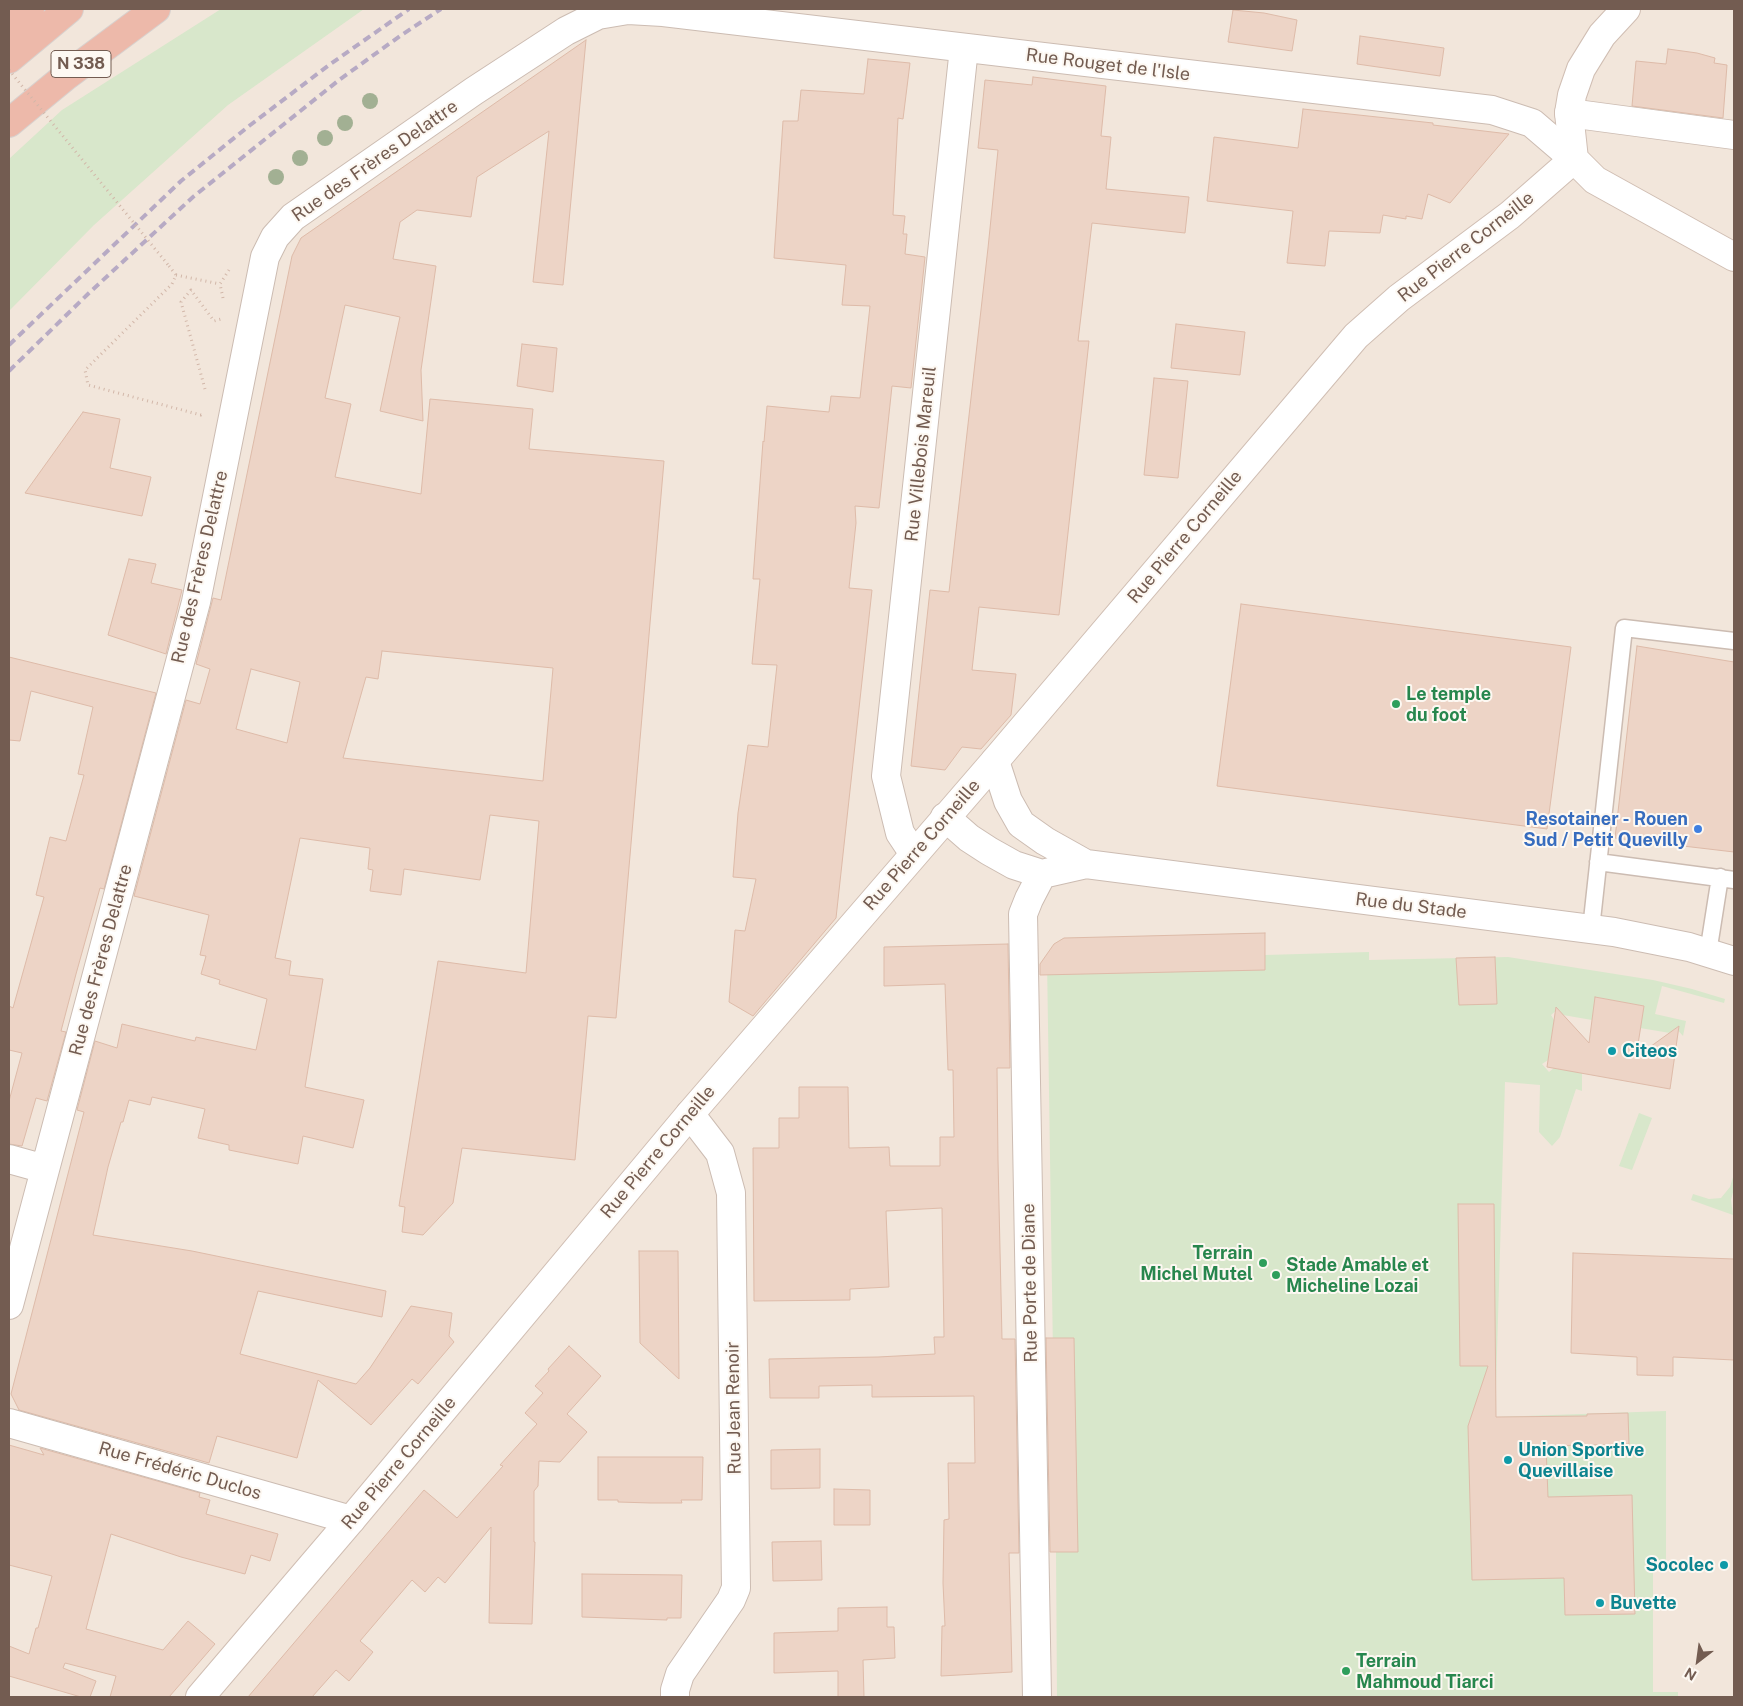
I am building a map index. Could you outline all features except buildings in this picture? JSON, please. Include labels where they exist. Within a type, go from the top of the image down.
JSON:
[{"type":"highway","points":[[9,26],[30,9]]},
{"type":"highway","name":"N 338","points":[[9,59],[69,9]]},
{"type":"highway","name":"N 338","points":[[9,123],[66,76],[156,9]]},
{"type":"street","points":[[1574,159],[1569,113],[1572,95],[1581,69],[1602,34],[1626,9]]},
{"type":"street","name":"Rue Rouget de l'Isle","points":[[628,10],[663,12],[1492,110],[1532,123],[1596,180],[1732,252]]},
{"type":"street","name":"Rue des Frères Delattre","points":[[9,1305],[196,602],[251,326],[266,257],[275,237],[293,217],[474,91],[566,31],[598,15],[628,10]]},
{"type":"street","name":"Rue Villebois Mareuil","points":[[914,854],[900,833],[886,776],[964,48]]},
{"type":"street","points":[[1569,113],[1734,135]]},
{"type":"street","name":"Rue Pierre Corneille","points":[[200,1697],[352,1520],[690,1114],[1356,336],[1400,298],[1510,215],[1574,159]]},
{"type":"street","name":"Rue du Stade","points":[[995,760],[1008,801],[1021,824],[1045,841],[1086,864]]},
{"type":"street","points":[[945,818],[969,838],[989,851],[1014,865],[1042,874]]},
{"type":"street","name":"Rue du Stade","points":[[1042,874],[1086,864],[1590,929],[1689,947],[1734,961]]},
{"type":"street","name":"Rue Porte de Diane","points":[[1037,1697],[1023,914],[1042,874]]},
{"type":"street","name":"Rue Jean Renoir","points":[[675,1697],[680,1674],[731,1600],[736,1588],[732,1193],[720,1153],[690,1114]]},
{"type":"street","points":[[9,1159],[45,1169]]},
{"type":"street","name":"Rue Frédéric Duclos","points":[[9,1423],[352,1520]]},
{"type":"lane","points":[[1590,929],[1624,628],[1734,641]]},
{"type":"lane","points":[[1598,862],[1727,879],[1708,953]]},
{"type":"path","points":[[9,70],[176,275],[220,284]]},
{"type":"path","points":[[176,275],[172,284],[85,370],[88,385],[201,415],[205,410]]},
{"type":"path","points":[[207,396],[181,302],[191,290],[214,320],[228,318],[251,326]]},
{"type":"shaded area","points":[[9,9],[1734,9],[1734,1697],[9,1697]]},
{"type":"green space","points":[[221,9],[364,9],[228,105],[94,225],[9,311],[9,159],[62,110]]},
{"type":"green space","name":"Stade Amable et Micheline Lozai","points":[[1265,933],[1265,955],[1369,952],[1369,960],[1508,957],[1653,980],[1725,999],[1724,1003],[1662,986],[1655,1014],[1686,1021],[1683,1036],[1676,1028],[1670,1033],[1640,1028],[1644,1006],[1596,997],[1592,1020],[1563,1015],[1558,1009],[1551,1015],[1554,1020],[1548,1060],[1542,1064],[1549,1072],[1554,1068],[1582,1073],[1582,1091],[1576,1089],[1560,1137],[1552,1146],[1539,1132],[1540,1085],[1505,1082],[1496,1417],[1666,1411],[1666,1562],[1653,1562],[1653,1692],[1678,1692],[1678,1697],[1057,1697],[1047,960],[1054,944],[1064,938]]},
{"type":"green space","points":[[1639,1113],[1652,1118],[1632,1170],[1619,1166]]},
{"type":"green space","points":[[1734,1174],[1734,1188],[1731,1200],[1733,1215],[1691,1200],[1693,1194],[1709,1199],[1721,1198],[1730,1187]]},
{"type":"railway","points":[[9,345],[181,181],[329,65],[409,9]]},
{"type":"railway","points":[[9,371],[89,293],[193,197],[339,80],[441,9]]},
{"type":"place","name":"Le temple du foot","points":[[1396,704]]},
{"type":"place","name":"Resotainer - Rouen Sud / Petit Quevilly","points":[[1698,829]]},
{"type":"place","name":"Citeos","points":[[1612,1051]]},
{"type":"place","name":"Terrain Michel Mutel","points":[[1263,1263]]},
{"type":"place","name":"Stade Amable et Micheline Lozai","points":[[1276,1275]]},
{"type":"place","name":"Union Sportive Quevillaise","points":[[1508,1460]]},
{"type":"place","name":"Socolec","points":[[1724,1565]]},
{"type":"place","name":"Buvette","points":[[1600,1603]]},
{"type":"place","name":"Terrain Mahmoud Tiarci","points":[[1346,1671]]}]
